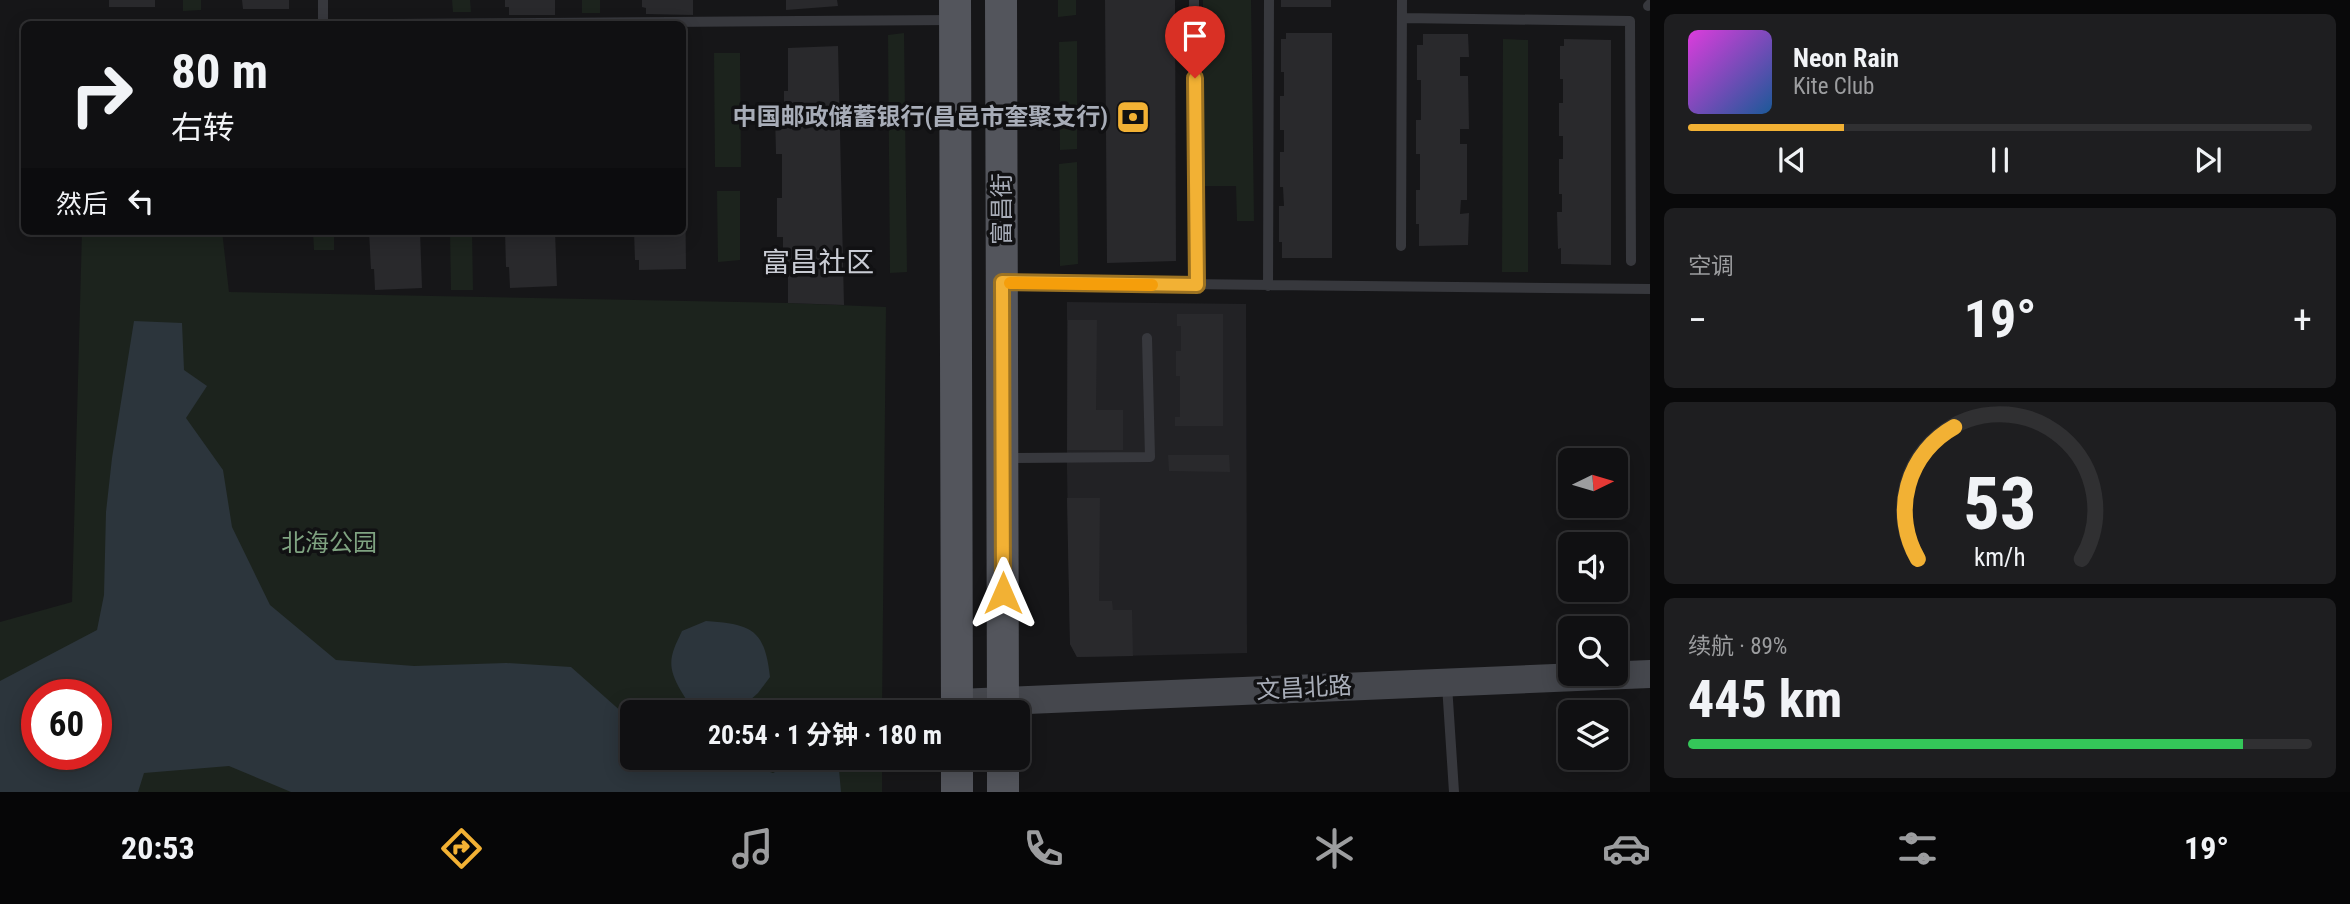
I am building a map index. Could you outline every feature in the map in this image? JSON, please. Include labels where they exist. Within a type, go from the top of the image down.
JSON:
[{"type":"main road","name":"富昌街","points":[[1001,0],[1003,700]]},
{"type":"main road","name":"富昌街","points":[[955,10],[957,700]]},
{"type":"main road","points":[[957,770],[957,792]]},
{"type":"main road","points":[[1003,770],[1003,792]]},
{"type":"street","name":"文昌北路","points":[[1030,705],[1447,682],[1650,674]]},
{"type":"lane","points":[[323,0],[323,21]]},
{"type":"lane","points":[[1194,0],[1197,285]]},
{"type":"lane","points":[[1268,286],[1269,0]]},
{"type":"lane","points":[[1401,246],[1402,0]]},
{"type":"lane","points":[[510,21],[955,10]]},
{"type":"lane","points":[[1402,18],[1630,21],[1631,261]]},
{"type":"lane","points":[[1002,282],[1650,289]]},
{"type":"lane","points":[[1003,458],[1150,457],[1147,338]]},
{"type":"lane","points":[[1447,682],[1454,792]]},
{"type":"shaded area","points":[[1067,302],[1246,304],[1247,653],[1077,657],[1070,644]]},
{"type":"shaded area","name":"北海公园","points":[[134,321],[182,323],[184,370],[207,386],[186,418],[223,470],[232,527],[270,605],[336,660],[414,666],[506,663],[571,667],[620,710],[620,770],[764,770],[773,773],[779,770],[839,770],[841,792],[291,792],[229,766],[144,773],[138,792],[0,792],[0,681],[97,630],[104,595],[106,512]]},
{"type":"shaded area","points":[[706,621],[735,624],[753,632],[764,649],[770,677],[750,700],[686,700],[676,682],[671,661],[682,631]]},
{"type":"green space","points":[[183,0],[201,0],[201,10],[183,11]]},
{"type":"green space","points":[[452,0],[470,0],[471,12],[453,12]]},
{"type":"green space","points":[[582,0],[600,0],[600,13],[582,13]]},
{"type":"green space","points":[[1058,0],[1076,0],[1076,15],[1058,17]]},
{"type":"green space","points":[[1203,0],[1251,0],[1254,221],[1237,221],[1236,186],[1203,186]]},
{"type":"green space","points":[[904,33],[907,272],[890,273],[888,35]]},
{"type":"green space","points":[[1503,39],[1528,40],[1528,272],[1502,272]]},
{"type":"green space","points":[[1077,41],[1077,149],[1060,150],[1059,42]]},
{"type":"green space","points":[[714,53],[740,53],[741,167],[715,167]]},
{"type":"green space","points":[[1077,162],[1078,264],[1060,266],[1059,164]]},
{"type":"green space","points":[[717,191],[740,191],[740,260],[718,262]]},
{"type":"green space","name":"北海公园","points":[[82,235],[222,235],[229,292],[886,307],[882,700],[620,700],[620,770],[882,770],[882,792],[0,792],[0,622],[72,602]]},
{"type":"green space","points":[[313,235],[334,235],[334,250],[314,250]]},
{"type":"green space","points":[[450,235],[472,235],[473,290],[451,290]]},
{"type":"building","points":[[109,0],[155,0],[155,7],[109,7]]},
{"type":"building","points":[[242,0],[289,0],[289,9],[243,9]]},
{"type":"building","points":[[505,0],[555,0],[555,15],[509,15]]},
{"type":"building","points":[[642,0],[693,0],[693,15],[646,14]]},
{"type":"building","points":[[786,0],[837,0],[838,6],[786,10]]},
{"type":"building","points":[[1105,0],[1175,0],[1176,261],[1107,263]]},
{"type":"building","points":[[1281,0],[1331,0],[1331,7],[1281,7]]},
{"type":"building","points":[[1286,33],[1332,33],[1332,258],[1282,258],[1282,242],[1279,242],[1279,206],[1284,206],[1283,187],[1280,187],[1280,152],[1284,152],[1284,130],[1280,130],[1280,96],[1284,96],[1281,39],[1286,39]]},
{"type":"building","points":[[1423,34],[1468,34],[1469,57],[1460,57],[1460,76],[1468,76],[1469,129],[1460,129],[1460,144],[1467,144],[1467,200],[1461,200],[1460,214],[1469,213],[1468,245],[1419,246],[1416,190],[1420,190],[1420,154],[1416,154],[1416,120],[1421,120],[1421,80],[1417,80],[1417,45],[1423,45]]},
{"type":"building","points":[[1564,39],[1611,40],[1611,265],[1561,264],[1557,212],[1562,212],[1559,159],[1563,159],[1563,136],[1559,136],[1559,103],[1563,103],[1560,46],[1564,46]]},
{"type":"building","points":[[838,46],[844,305],[788,303],[788,263],[783,263],[783,237],[777,237],[777,198],[782,198],[782,154],[776,154],[775,114],[784,114],[784,91],[788,91],[788,48]]},
{"type":"building","points":[[238,235],[283,235],[283,236]]},
{"type":"building","points":[[369,235],[420,235],[422,288],[375,290],[374,269],[371,269]]},
{"type":"building","points":[[505,235],[555,235],[557,286],[510,288],[509,267],[506,267]]},
{"type":"building","points":[[634,235],[686,235],[686,269],[639,270],[639,260],[635,260]]},
{"type":"building","points":[[1177,314],[1223,314],[1223,426],[1175,426],[1175,417],[1180,417],[1180,376],[1176,376],[1176,351],[1181,351],[1181,326],[1177,326]]},
{"type":"building","points":[[1068,320],[1097,320],[1096,410],[1123,410],[1123,450],[1067,450]]},
{"type":"building","points":[[1168,455],[1229,455],[1230,472],[1169,471]]},
{"type":"building","points":[[1067,498],[1100,498],[1099,601],[1112,601],[1113,610],[1132,610],[1133,656],[1077,657],[1070,644]]},
{"type":"slow traffic","points":[[1010,283],[1152,285]]},
{"type":"place","name":"中国邮政储蓄银行(昌邑市奎聚支行)","points":[[1133,117]]},
{"type":"district","name":"富昌社区","points":[[818,262]]},
{"type":"route","points":[[1003,593],[1002,282],[1197,285],[1195,78]]}]
